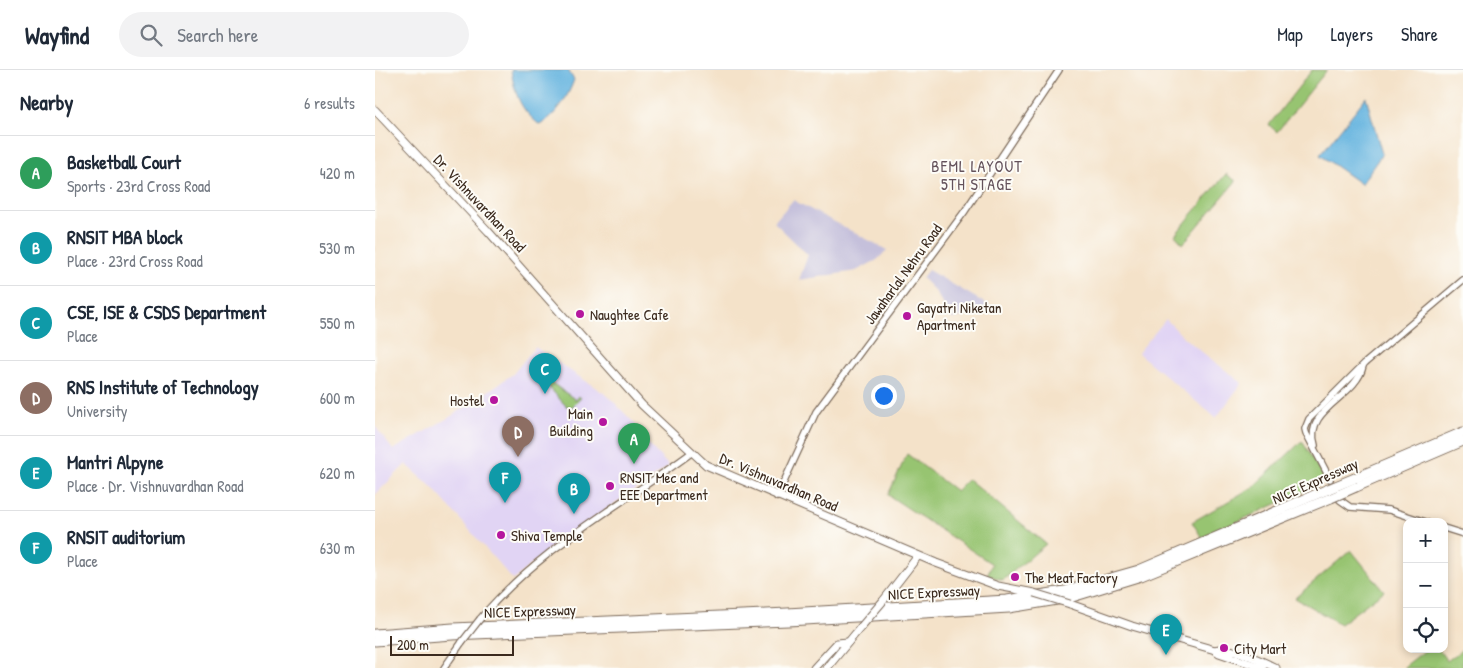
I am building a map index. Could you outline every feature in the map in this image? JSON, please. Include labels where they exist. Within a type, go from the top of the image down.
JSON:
[{"type":"highway","name":"NICE Expressway","points":[[375,641],[453,634],[788,621],[1009,608],[1069,598],[1141,576],[1332,496],[1355,482],[1463,432]]},
{"type":"highway","name":"NICE Expressway","points":[[1355,482],[1463,440]]},
{"type":"highway","name":"NICE Expressway","points":[[375,634],[453,628],[778,614],[1007,600],[1065,591],[1139,570],[1332,496]]},
{"type":"main road","name":"Dr. Vishnuvardhan Road","points":[[375,110],[489,231],[636,398],[691,453],[706,465],[777,497],[919,556],[999,586],[1034,593],[1070,604],[1138,628],[1215,650],[1263,668]]},
{"type":"main road","points":[[827,668],[919,556]]},
{"type":"main road","points":[[814,668],[837,643],[848,642]]},
{"type":"main road","name":"Dr. Vishnuvardhan Road","points":[[1215,650],[1220,648],[1236,652],[1276,668]]},
{"type":"street","name":"Jawaharlal Nehru Road","points":[[777,497],[816,412],[965,210],[1059,70]]},
{"type":"street","points":[[1330,479],[1306,433],[1306,424],[1363,366],[1463,280]]},
{"type":"street","points":[[444,668],[462,642],[503,592],[548,555],[691,453]]},
{"type":"street","points":[[1332,496],[1349,507],[1389,510],[1414,518]]},
{"type":"street","points":[[1448,529],[1463,534]]},
{"type":"shaded area","points":[[793,200],[887,250],[877,260],[856,271],[799,280],[808,255],[774,222]]},
{"type":"shaded area","points":[[928,270],[995,309],[952,319],[935,291],[922,278]]},
{"type":"shaded area","points":[[1166,319],[1184,338],[1242,383],[1216,418],[1138,353]]},
{"type":"shaded area","points":[[535,347],[608,396],[636,425],[634,429],[669,466],[545,552],[513,580],[432,487],[406,464],[375,495],[375,426],[393,450],[455,414],[513,374]]},
{"type":"green space","points":[[1312,70],[1327,70],[1277,132],[1269,125]]},
{"type":"green space","points":[[1226,174],[1236,181],[1183,244],[1175,235]]},
{"type":"green space","points":[[549,381],[576,400],[579,396],[581,398],[572,407],[566,406],[546,384]]},
{"type":"green space","points":[[1302,441],[1326,481],[1202,538],[1192,522],[1253,487]]},
{"type":"green space","points":[[907,454],[956,491],[968,479],[1046,544],[1003,580],[987,575],[992,564],[888,495]]},
{"type":"green space","points":[[1351,550],[1384,591],[1340,624],[1295,598]]},
{"type":"green space","points":[[1463,649],[1463,668],[1406,668],[1405,666],[1422,653],[1441,653],[1447,661]]},
{"type":"water","points":[[511,70],[568,70],[574,80],[561,106],[540,125],[519,101]]},
{"type":"water","points":[[1366,97],[1382,154],[1361,184],[1320,155]]},
{"type":"place","name":"Naughtee Cafe","points":[[580,314]]},
{"type":"place","name":"Gayatri Niketan Apartment","points":[[907,316]]},
{"type":"place","name":"CSE, ISE & CSDS Department","points":[[545,394]]},
{"type":"place","name":"Hostel","points":[[494,400]]},
{"type":"place","name":"Main Building","points":[[603,422]]},
{"type":"place","name":"RNS Institute of Technology","points":[[518,457]]},
{"type":"place","name":"Basketball Court","points":[[634,464]]},
{"type":"place","name":"RNSIT Mec and EEE Department","points":[[610,486]]},
{"type":"place","name":"RNSIT auditorium","points":[[505,503]]},
{"type":"place","name":"RNSIT MBA block","points":[[574,514]]},
{"type":"place","name":"Shiva Temple","points":[[501,535]]},
{"type":"place","name":"The Meat Factory","points":[[1015,577]]},
{"type":"place","name":"City Mart","points":[[1224,648]]},
{"type":"place","name":"Mantri Alpyne","points":[[1166,655]]},
{"type":"district","name":"BEML LAYOUT 5TH STAGE","points":[[977,175]]}]
